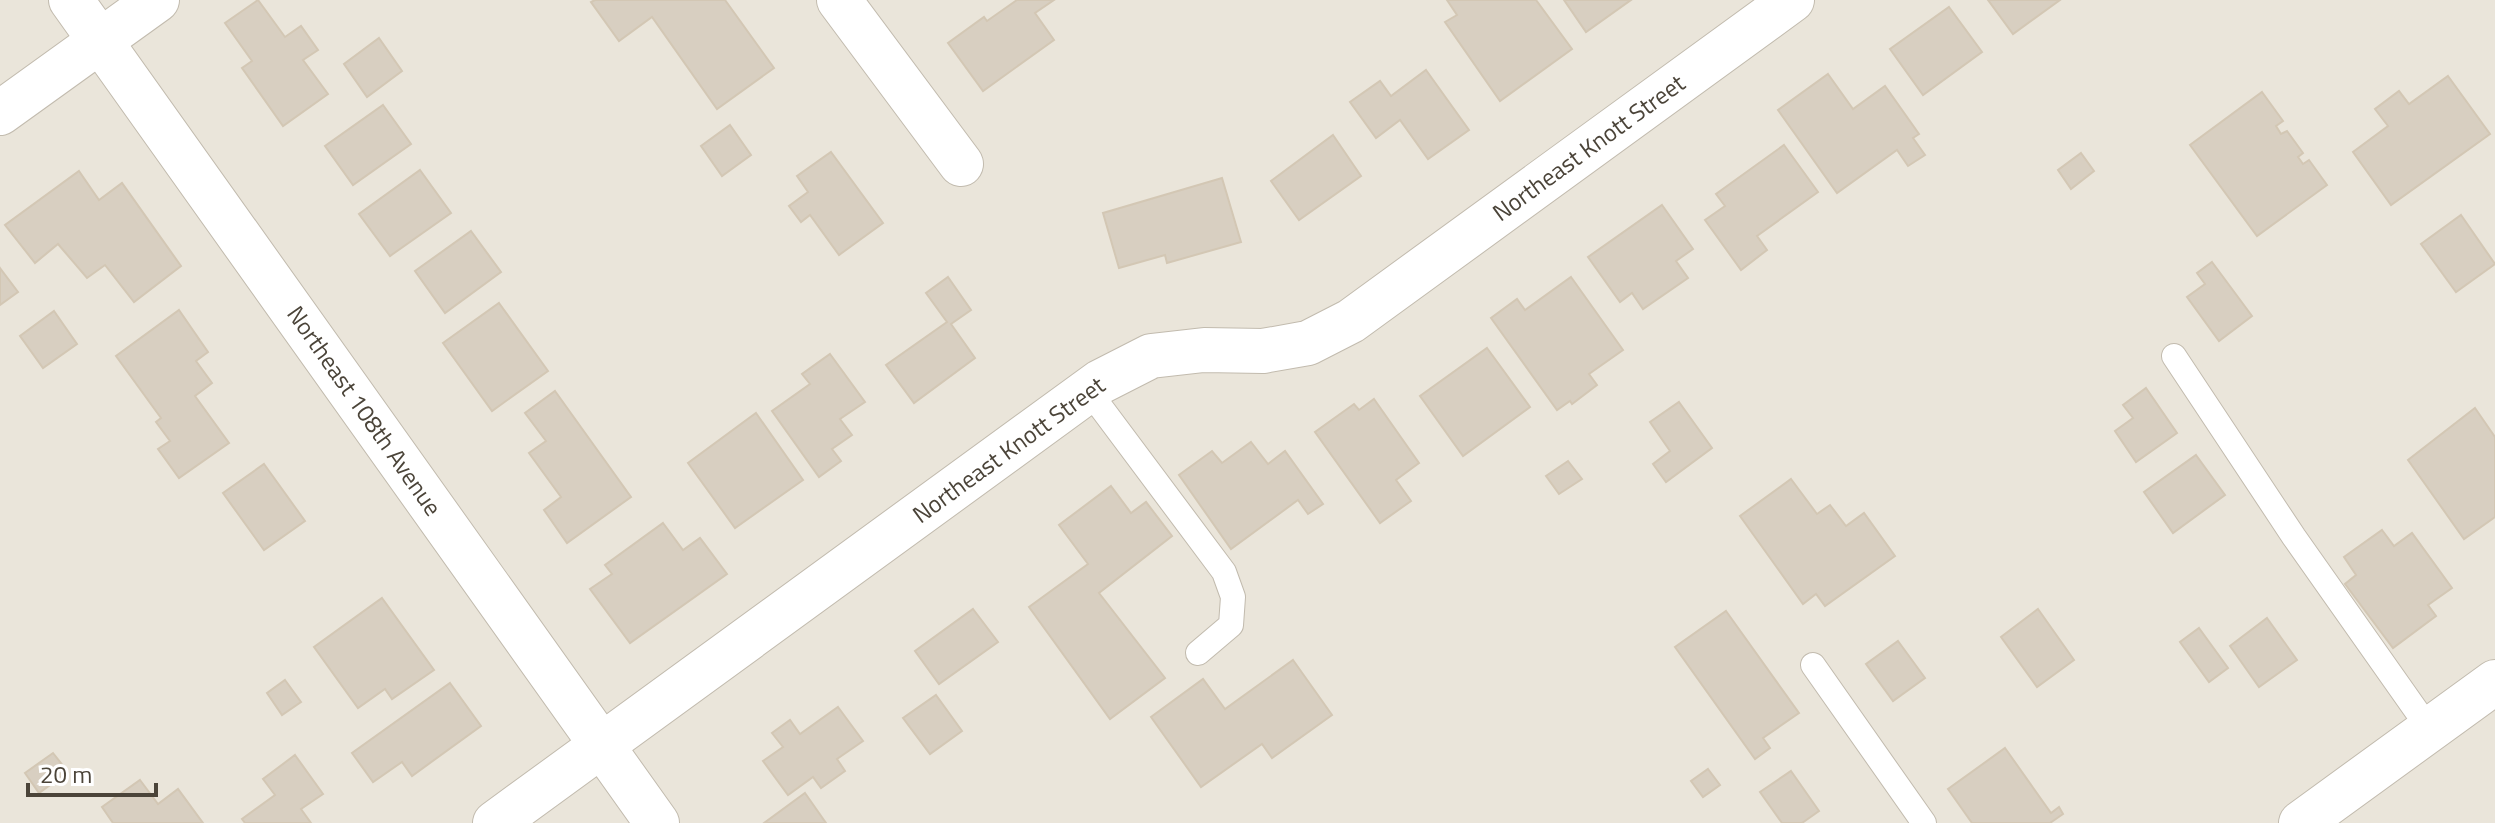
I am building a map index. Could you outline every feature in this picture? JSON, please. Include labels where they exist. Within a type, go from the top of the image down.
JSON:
[{"type":"street","name":"Northeast 108th Avenue","points":[[71,0],[657,823]]},
{"type":"street","points":[[0,113],[157,0]]},
{"type":"street","points":[[839,0],[961,164]]},
{"type":"street","name":"Northeast Knott Street","points":[[495,823],[1088,390],[1151,356],[1204,350],[1263,351],[1308,343],[1351,321],[1792,0]]},
{"type":"street","points":[[2301,823],[2495,682]]},
{"type":"lane","points":[[2174,356],[2294,537],[2430,730]]},
{"type":"lane","points":[[1088,390],[1224,572],[1233,597],[1231,625],[1198,653]]},
{"type":"lane","points":[[1813,665],[1924,823]]},
{"type":"shaded area","points":[[0,0],[2495,0],[2495,823],[0,823]]},
{"type":"building","points":[[258,0],[285,37],[301,26],[318,50],[303,60],[328,94],[283,126],[242,68],[252,61],[225,23]]},
{"type":"building","points":[[725,0],[774,68],[717,109],[652,17],[619,41],[591,2]]},
{"type":"building","points":[[1017,0],[1054,0],[1035,13],[1054,40],[983,91],[948,43],[984,17],[987,21]]},
{"type":"building","points":[[1447,0],[1536,0],[1572,49],[1500,101],[1445,22],[1457,15]]},
{"type":"building","points":[[1564,0],[1631,0],[1586,32]]},
{"type":"building","points":[[1988,0],[2060,0],[2013,34]]},
{"type":"building","points":[[1949,7],[1982,52],[1923,95],[1890,49]]},
{"type":"building","points":[[379,38],[402,71],[367,97],[344,64]]},
{"type":"building","points":[[1426,70],[1469,130],[1428,159],[1400,120],[1376,138],[1350,102],[1380,81],[1391,96]]},
{"type":"building","points":[[1828,74],[1853,109],[1885,86],[1919,134],[1913,138],[1925,155],[1908,166],[1897,150],[1837,193],[1778,110]]},
{"type":"building","points":[[2448,76],[2490,134],[2391,205],[2353,152],[2388,126],[2375,109],[2399,91],[2409,104]]},
{"type":"building","points":[[2262,92],[2283,121],[2276,126],[2281,134],[2287,131],[2303,153],[2298,157],[2303,164],[2309,160],[2327,185],[2257,236],[2190,145]]},
{"type":"building","points":[[383,105],[411,144],[353,185],[325,146]]},
{"type":"building","points":[[730,125],[751,155],[722,176],[701,146]]},
{"type":"building","points":[[1333,135],[1361,176],[1299,220],[1271,181]]},
{"type":"building","points":[[1784,145],[1818,192],[1757,236],[1767,250],[1741,270],[1705,220],[1725,206],[1716,194]]},
{"type":"building","points":[[831,152],[883,223],[839,255],[810,215],[801,222],[789,206],[808,192],[797,176]]},
{"type":"building","points":[[2081,153],[2094,171],[2071,189],[2058,170]]},
{"type":"building","points":[[420,170],[451,213],[390,256],[359,214]]},
{"type":"building","points":[[79,171],[99,200],[122,183],[181,266],[134,302],[105,265],[87,278],[58,244],[35,263],[5,225]]},
{"type":"building","points":[[1222,178],[1241,242],[1167,263],[1165,255],[1119,268],[1103,213]]},
{"type":"building","points":[[1662,205],[1693,249],[1676,261],[1688,278],[1643,309],[1632,293],[1620,302],[1588,257]]},
{"type":"building","points":[[2461,215],[2495,264],[2456,292],[2421,244]]},
{"type":"building","points":[[471,231],[501,272],[445,313],[415,271]]},
{"type":"building","points":[[2212,262],[2252,316],[2219,341],[2187,297],[2205,284],[2197,273]]},
{"type":"building","points":[[0,268],[18,292],[0,305]]},
{"type":"building","points":[[948,277],[971,310],[951,324],[975,358],[914,403],[886,365],[947,322],[926,293]]},
{"type":"building","points":[[1571,277],[1623,350],[1589,374],[1597,385],[1572,404],[1570,401],[1557,410],[1491,318],[1517,299],[1525,310]]},
{"type":"building","points":[[499,303],[548,371],[492,411],[443,343]]},
{"type":"building","points":[[179,310],[208,352],[196,361],[212,383],[195,396],[229,443],[179,478],[158,449],[170,441],[156,422],[161,418],[116,356]]},
{"type":"building","points":[[54,311],[77,344],[43,368],[20,336]]},
{"type":"building","points":[[1487,348],[1530,407],[1463,456],[1420,396]]},
{"type":"building","points":[[830,354],[865,402],[840,419],[852,435],[832,449],[841,461],[819,477],[772,411],[810,384],[802,374]]},
{"type":"building","points":[[2146,388],[2177,433],[2136,462],[2115,431],[2133,418],[2123,405]]},
{"type":"building","points":[[555,391],[631,497],[567,543],[544,510],[561,497],[529,453],[546,441],[525,413]]},
{"type":"building","points":[[1374,399],[1419,463],[1396,480],[1411,501],[1380,523],[1315,432],[1354,404],[1359,410]]},
{"type":"building","points":[[1679,402],[1712,448],[1666,482],[1653,464],[1670,451],[1650,422]]},
{"type":"building","points":[[2475,408],[2495,437],[2495,517],[2464,539],[2408,460]]},
{"type":"building","points":[[756,413],[803,480],[735,528],[688,463]]},
{"type":"building","points":[[1251,442],[1268,464],[1285,451],[1323,504],[1308,514],[1298,500],[1231,549],[1179,475],[1212,451],[1222,463]]},
{"type":"building","points":[[2196,455],[2225,495],[2173,533],[2144,492]]},
{"type":"building","points":[[1568,461],[1582,479],[1559,494],[1546,476]]},
{"type":"building","points":[[264,464],[305,521],[264,550],[223,493]]},
{"type":"building","points":[[1791,479],[1817,514],[1830,505],[1846,526],[1864,513],[1895,556],[1825,606],[1816,594],[1803,604],[1740,516]]},
{"type":"building","points":[[1111,486],[1131,513],[1146,502],[1172,536],[1099,593],[1165,678],[1110,719],[1029,607],[1088,564],[1059,525]]},
{"type":"building","points":[[663,523],[683,550],[700,538],[727,574],[630,643],[590,589],[612,574],[605,565]]},
{"type":"building","points":[[2382,530],[2394,546],[2412,533],[2452,588],[2428,605],[2436,616],[2393,648],[2345,584],[2356,575],[2344,557]]},
{"type":"building","points":[[382,598],[434,670],[392,699],[385,689],[358,708],[314,647]]},
{"type":"building","points":[[973,609],[998,642],[939,684],[915,651]]},
{"type":"building","points":[[2038,609],[2074,660],[2037,687],[2001,637]]},
{"type":"building","points":[[1726,611],[1799,713],[1763,738],[1770,748],[1755,759],[1675,647]]},
{"type":"building","points":[[2267,618],[2297,660],[2259,687],[2230,646]]},
{"type":"building","points":[[2199,628],[2228,668],[2209,682],[2180,642]]},
{"type":"building","points":[[1898,641],[1925,678],[1893,701],[1866,664]]},
{"type":"building","points":[[1293,660],[1332,715],[1272,758],[1262,744],[1201,787],[1151,717],[1203,679],[1225,709]]},
{"type":"building","points":[[285,680],[301,702],[282,715],[267,693]]},
{"type":"building","points":[[450,683],[481,726],[412,776],[402,762],[373,782],[352,753]]},
{"type":"building","points":[[936,695],[962,731],[930,754],[903,718]]},
{"type":"building","points":[[838,707],[863,741],[837,759],[845,771],[821,788],[813,777],[788,795],[763,761],[783,747],[772,733],[790,720],[800,734]]},
{"type":"building","points":[[2005,748],[2051,813],[2059,807],[2063,814],[2050,823],[1972,823],[1948,789]]},
{"type":"building","points":[[53,753],[68,772],[39,793],[25,773]]},
{"type":"building","points":[[295,755],[323,794],[301,809],[311,823],[245,823],[242,819],[275,795],[263,779]]},
{"type":"building","points":[[1708,769],[1720,785],[1703,797],[1691,781]]},
{"type":"building","points":[[1791,771],[1819,811],[1802,823],[1782,823],[1760,792]]},
{"type":"building","points":[[140,780],[158,804],[178,789],[203,823],[113,823],[102,807]]},
{"type":"building","points":[[805,793],[826,823],[764,823]]}]
